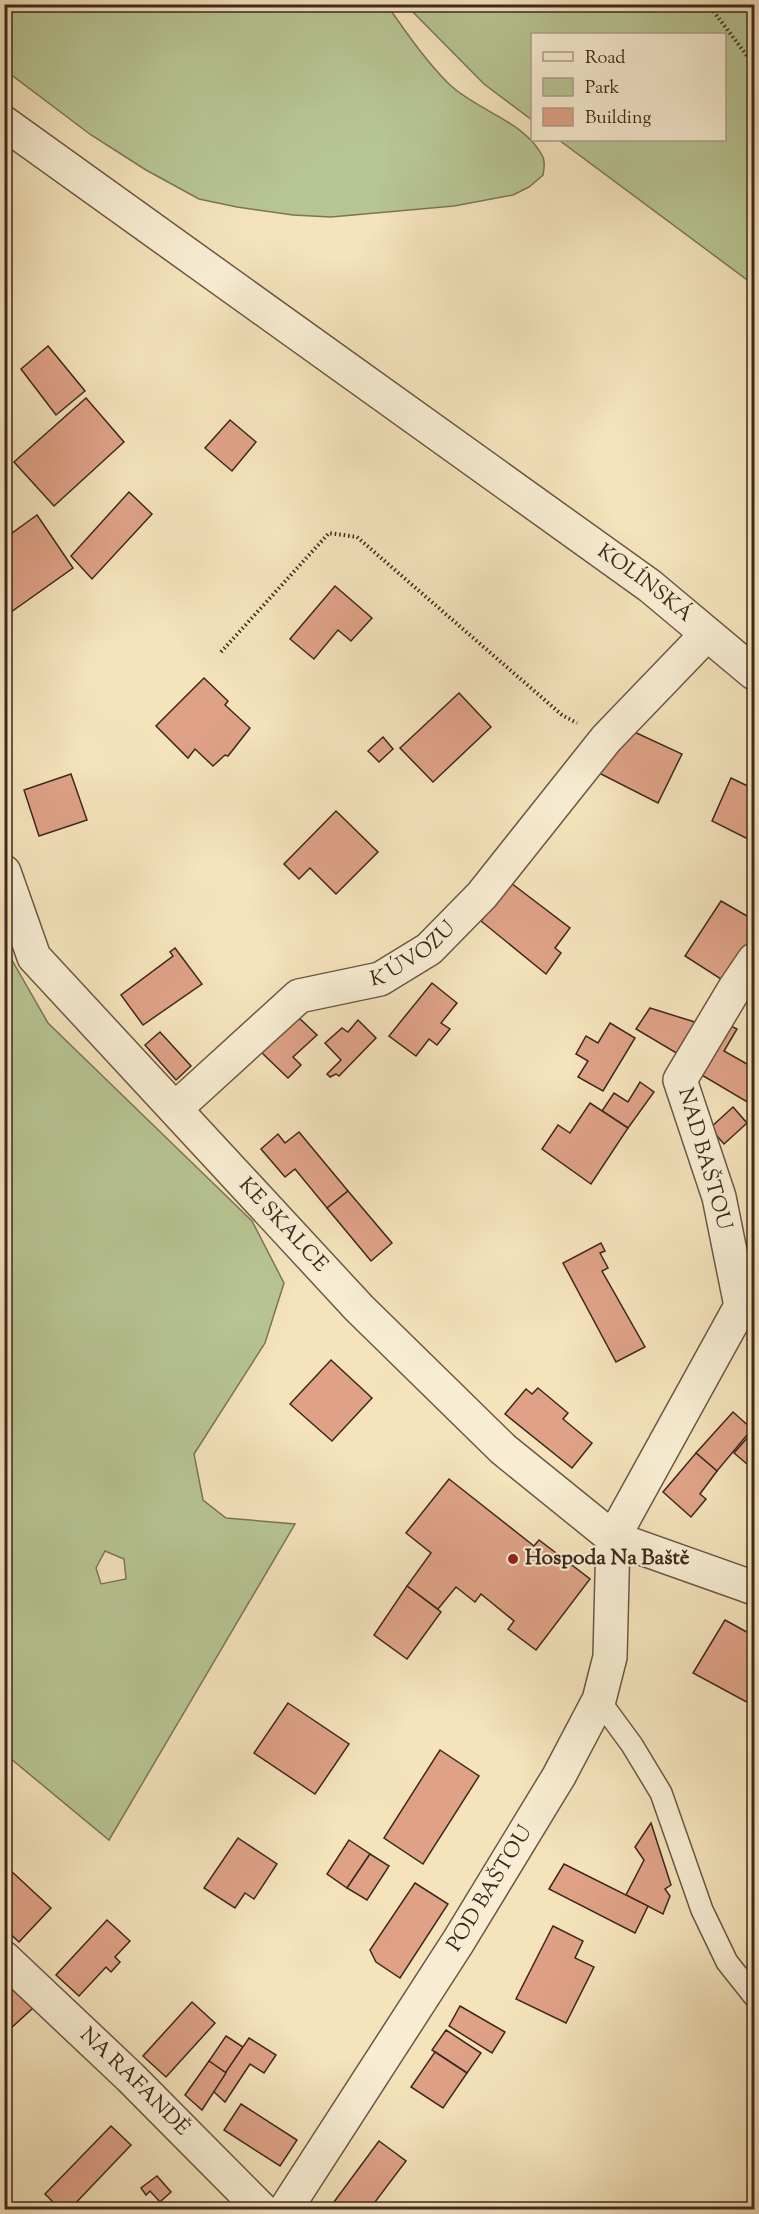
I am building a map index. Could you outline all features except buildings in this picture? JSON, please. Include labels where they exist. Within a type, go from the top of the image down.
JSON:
[{"type":"street","name":"KOLÍNSKÁ","points":[[4,123],[650,586],[754,673]]},
{"type":"street","name":"K ÚVOZU","points":[[175,1109],[299,996],[380,979],[429,949],[482,895],[606,739],[707,634]]},
{"type":"street","name":"KE SKALCE","points":[[4,872],[34,957],[376,1324],[503,1449],[613,1538],[754,1588]]},
{"type":"street","name":"NAD BAŠTOU","points":[[613,1538],[748,1302],[719,1197],[680,1080],[754,960]]},
{"type":"street","name":"POD BAŠTOU","points":[[285,2210],[458,1941],[559,1776],[599,1700],[610,1657],[613,1538]]},
{"type":"street","name":"NA RAFANDĚ","points":[[4,1958],[130,2077],[262,2210]]},
{"type":"lane","points":[[599,1700],[633,1745],[661,1793],[702,1910],[727,1962],[754,1996]]},
{"type":"path","points":[[708,4],[754,65]]},
{"type":"path","points":[[222,652],[329,533],[357,537],[562,715],[606,739]]},
{"type":"green space","points":[[4,5],[387,5],[424,56],[449,84],[473,102],[525,134],[544,159],[543,175],[529,187],[513,195],[454,206],[331,217],[293,215],[237,207],[199,199],[146,170],[91,135],[5,70]]},
{"type":"green space","points":[[406,5],[754,5],[754,285],[560,141],[726,141],[726,33],[531,33],[531,119],[484,84]]},
{"type":"green space","points":[[5,948],[48,1023],[252,1221],[284,1283],[265,1343],[194,1454],[203,1500],[226,1518],[295,1524],[109,1840],[5,1754]],"holes":[[[105,1551],[124,1559],[126,1579],[101,1584],[96,1568]]]},
{"type":"place","name":"Hospoda Na Baště","points":[[513,1559]]}]
